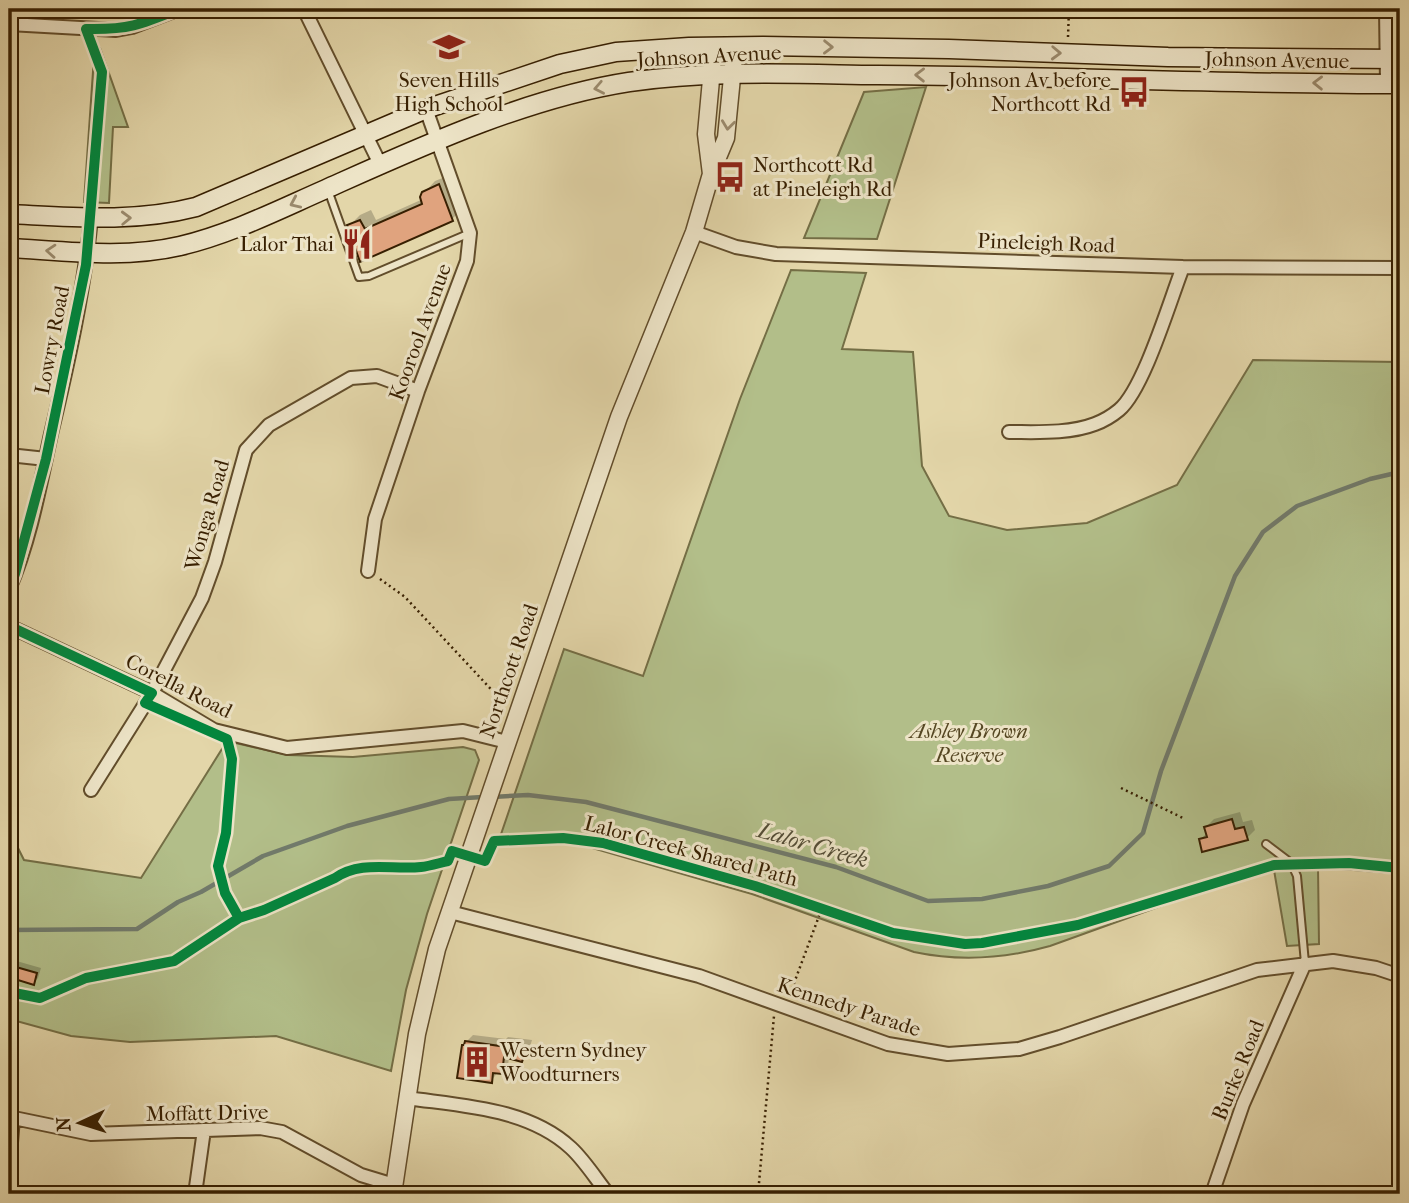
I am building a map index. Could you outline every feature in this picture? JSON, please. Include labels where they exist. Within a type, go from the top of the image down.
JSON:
[{"type":"main road","name":"Johnson Avenue","points":[[9,214],[91,218],[140,217],[196,207],[426,108],[560,64],[592,56],[648,49],[949,49],[1168,57],[1393,59]]},
{"type":"main road","name":"Johnson Avenue","points":[[9,248],[119,253],[183,246],[252,222],[437,140],[586,90],[639,81],[734,74],[1393,84]]},
{"type":"street","points":[[9,24],[116,30],[132,27],[178,9]]},
{"type":"street","points":[[304,9],[381,166]]},
{"type":"street","points":[[1386,9],[1393,59],[1393,84]]},
{"type":"street","name":"Northcott Road","points":[[711,174],[706,134],[714,47]]},
{"type":"street","name":"Northcott Road","points":[[394,1190],[417,1034],[427,989],[507,742],[619,417],[694,232],[711,174],[726,138],[735,47]]},
{"type":"street","name":"Koorool Avenue","points":[[368,571],[376,519],[418,391],[467,261],[470,233],[426,108]]},
{"type":"street","name":"Lowry Road","points":[[9,589],[46,459],[68,361],[88,253],[91,218]]},
{"type":"street","name":"Pineleigh Road","points":[[694,232],[736,247],[776,254],[1183,267],[1400,268]]},
{"type":"street","points":[[1009,432],[1077,429],[1097,424],[1120,410],[1145,368],[1183,267]]},
{"type":"street","name":"Wonga Road","points":[[91,790],[152,693],[202,598],[215,562],[246,450],[269,425],[351,378],[377,376],[418,391]]},
{"type":"street","points":[[9,455],[46,459]]},
{"type":"street","name":"Corella Road","points":[[9,626],[152,693],[214,730],[287,748],[463,731],[507,742]]},
{"type":"street","name":"Kennedy Parade","points":[[450,912],[699,976],[888,1044],[948,1054],[1019,1049],[1257,970],[1305,963],[1344,962],[1400,976]]},
{"type":"street","name":"Burke Road","points":[[1212,1194],[1244,1104],[1305,963]]},
{"type":"street","points":[[407,1098],[478,1108],[516,1117],[548,1130],[571,1148],[608,1194]]},
{"type":"street","points":[[9,1167],[11,1117]]},
{"type":"street","name":"Moffatt Drive","points":[[11,1117],[91,1134],[260,1128],[282,1132],[360,1175],[394,1190]]},
{"type":"street","points":[[195,1194],[204,1130]]},
{"type":"lane","points":[[327,188],[359,276],[369,276],[470,233]]},
{"type":"lane","points":[[1266,844],[1291,863],[1297,876],[1305,963]]},
{"type":"path","points":[[1068,39],[1069,9]]},
{"type":"path","points":[[368,571],[405,597],[502,701]]},
{"type":"path","points":[[227,739],[232,759],[226,832],[219,871],[225,893],[240,918]]},
{"type":"path","points":[[1121,788],[1185,819]]},
{"type":"path","points":[[758,1194],[774,1017],[789,996],[821,908]]},
{"type":"path","points":[[229,925],[252,914]]},
{"type":"green space","points":[[87,47],[100,48],[128,127],[113,127],[109,203],[84,202],[94,57]]},
{"type":"green space","points":[[926,87],[877,239],[804,238],[864,92]]},
{"type":"green space","name":"Ashley Brown Reserve","points":[[791,270],[866,273],[842,349],[913,352],[922,466],[949,516],[1007,530],[1087,523],[1177,485],[1253,360],[1400,362],[1400,874],[1318,867],[1319,944],[1287,946],[1274,870],[1236,879],[1050,946],[1016,954],[966,958],[914,952],[752,894],[575,843],[497,846],[564,649],[643,676],[740,399]]},
{"type":"green space","points":[[227,741],[288,755],[353,757],[463,747],[475,750],[479,760],[427,914],[406,990],[391,1071],[276,1036],[130,1042],[71,1036],[9,1019],[9,830],[24,860],[141,878]]},
{"type":"building","points":[[439,184],[453,221],[360,262],[347,225],[360,220],[365,229],[422,204],[422,192]]},
{"type":"building","points":[[1232,819],[1235,829],[1244,827],[1248,840],[1202,852],[1199,839],[1207,837],[1204,827]]},
{"type":"building","points":[[9,965],[37,973],[34,985],[18,980],[13,1001],[9,1000]]},
{"type":"building","name":"Western Sydney Woodturners","points":[[465,1041],[500,1046],[500,1043],[527,1046],[522,1062],[504,1057],[502,1074],[493,1073],[492,1083],[457,1078]]},
{"type":"waterway","name":"Lalor Creek","points":[[492,797],[528,795],[586,802],[836,867],[928,901],[982,899],[1048,886],[1109,866],[1143,833],[1161,771],[1235,576],[1263,532],[1297,506],[1370,479],[1400,472]]},
{"type":"waterway","name":"Lalor Creek","points":[[9,930],[137,929],[178,902],[201,892],[263,856],[347,826],[449,799],[483,797]]},
{"type":"cycle path","points":[[9,589],[46,459],[86,265],[102,72],[86,29],[113,29],[134,25],[179,9]]},
{"type":"cycle path","points":[[9,626],[152,693],[145,703],[227,739],[232,759],[226,833],[218,866],[225,893],[239,918]]},
{"type":"cycle path","name":"Lalor Creek Shared Path","points":[[9,992],[40,998],[86,978],[174,961],[239,918],[264,910],[345,872],[366,867],[428,866],[448,861],[452,851],[485,861],[494,841],[563,838],[603,843],[755,886],[893,933],[965,944],[1078,925],[1274,865],[1349,863],[1400,868]]},
{"type":"place","name":"Seven Hills High School","points":[[449,47]]},
{"type":"place","name":"Johnson Av before Northcott Rd","points":[[1134,92]]},
{"type":"place","name":"Northcott Rd at Pineleigh Rd","points":[[730,177]]},
{"type":"place","name":"Lalor Thai","points":[[357,244]]},
{"type":"place","name":"Western Sydney Woodturners","points":[[477,1062]]}]
